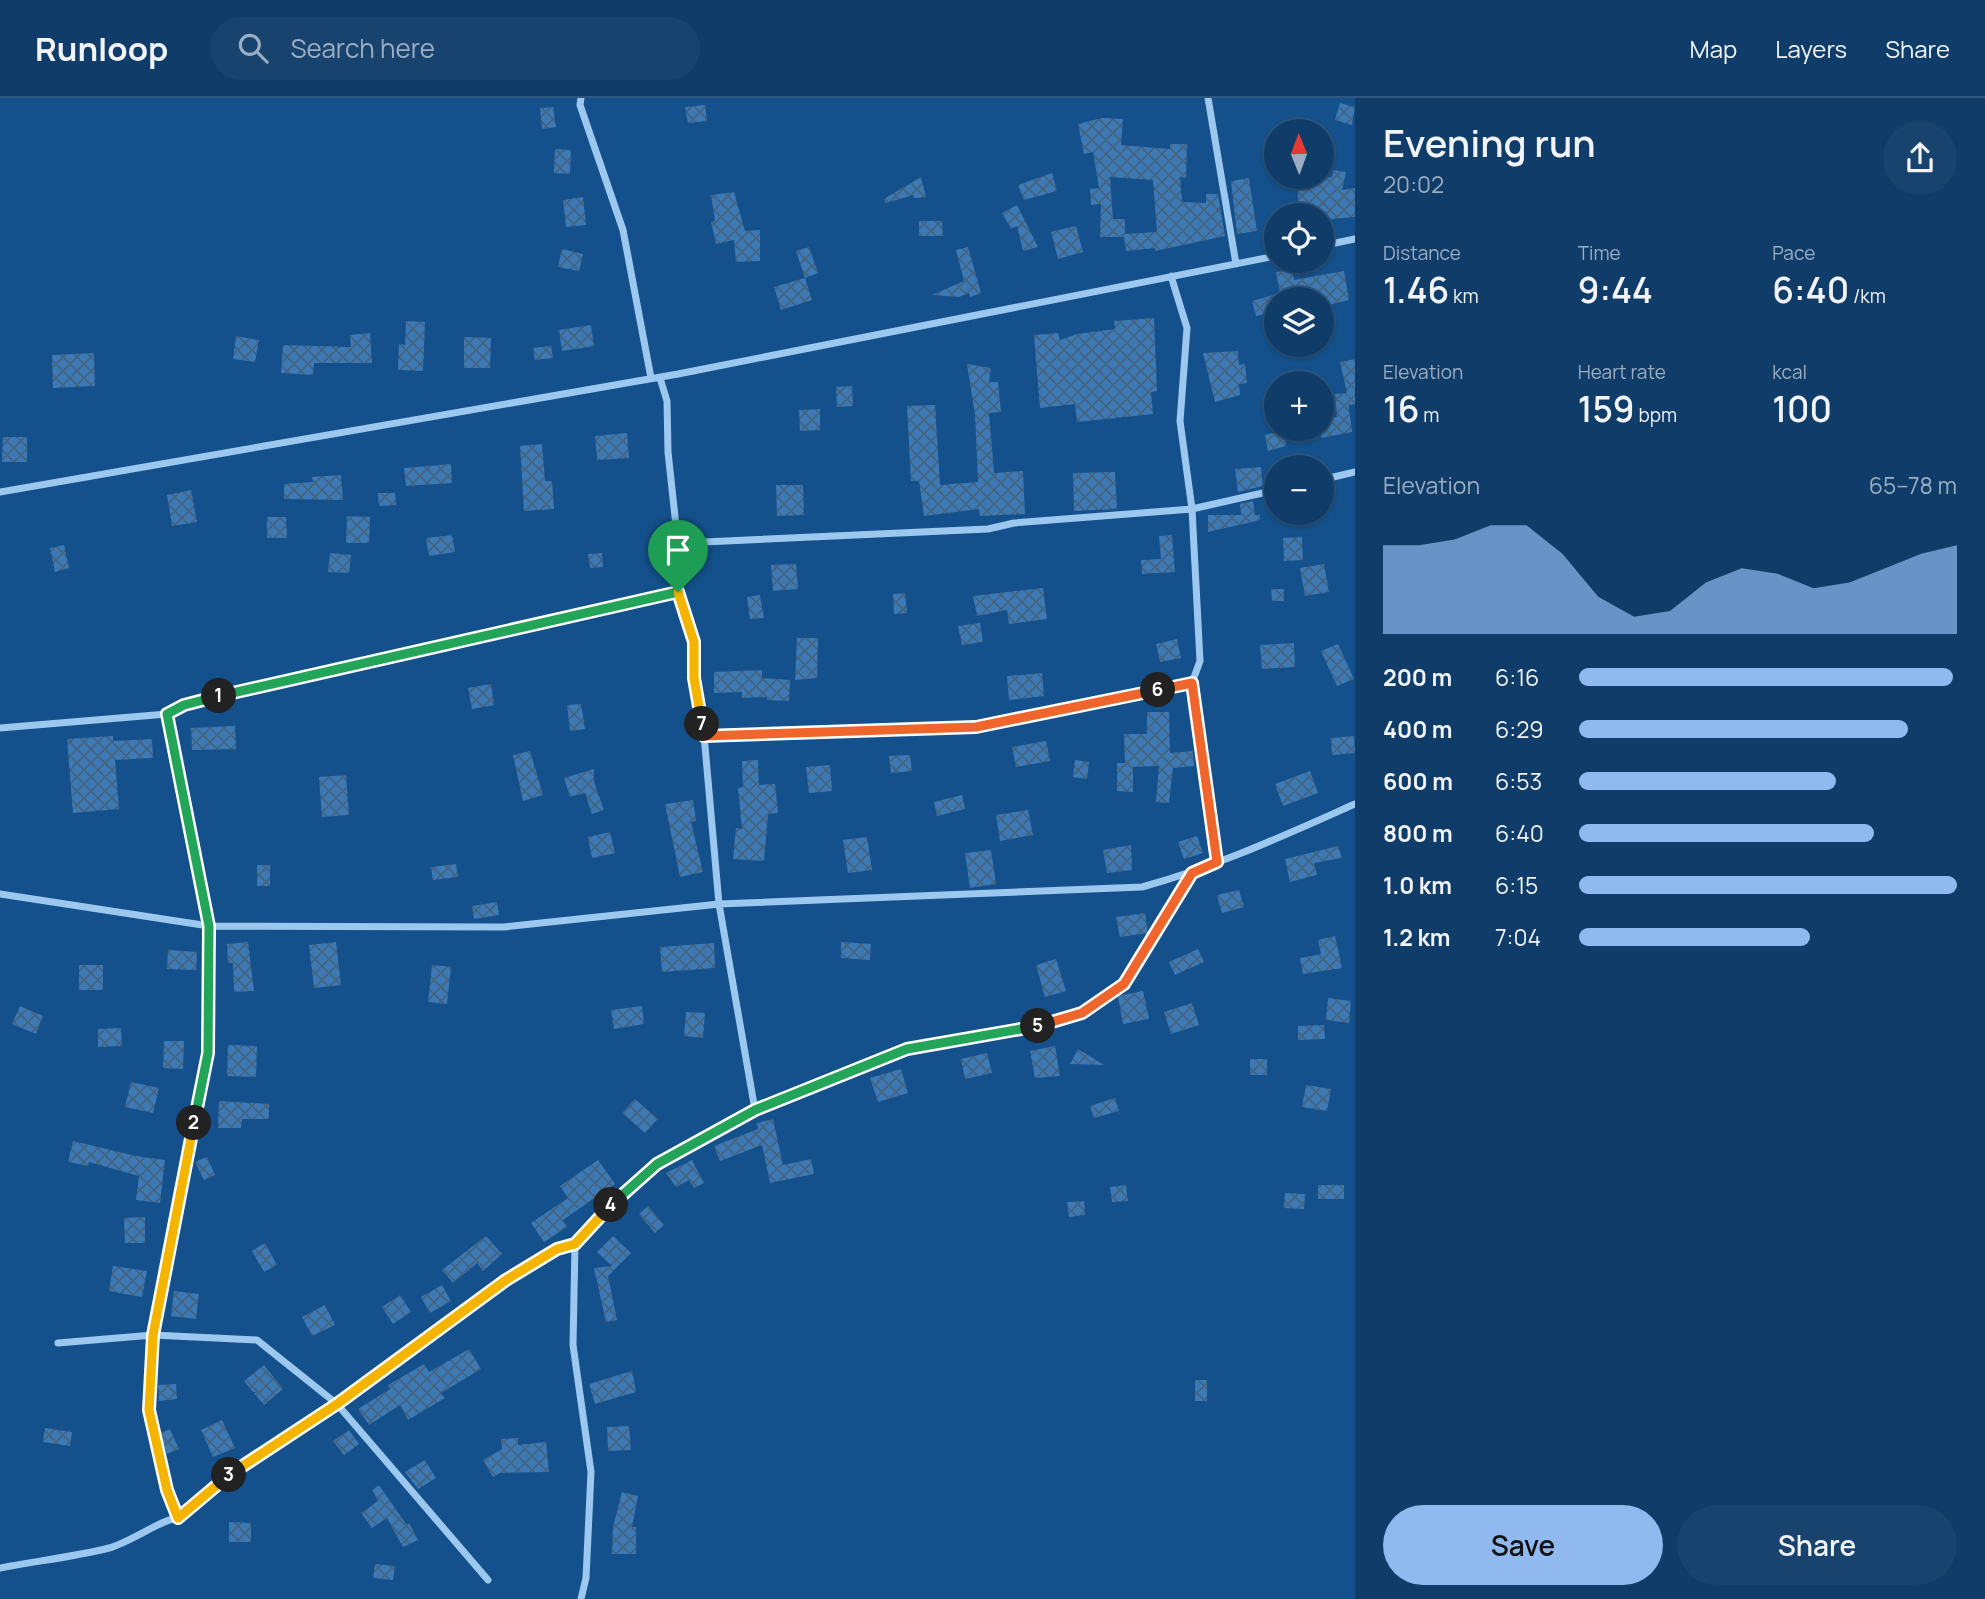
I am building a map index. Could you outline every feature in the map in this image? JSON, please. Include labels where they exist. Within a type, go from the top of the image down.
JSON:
[{"type":"street","points":[[581,98],[580,106],[623,230],[651,379]]},
{"type":"street","points":[[1208,98],[1236,264]]},
{"type":"street","points":[[1334,243],[1355,239]]},
{"type":"street","points":[[0,492],[651,379],[1264,258]]},
{"type":"street","points":[[1171,276],[1187,328],[1180,421],[1192,509],[1200,660],[1192,683],[1217,862]]},
{"type":"street","points":[[651,379],[660,377],[667,401],[668,452],[676,526],[682,543],[678,592],[694,642],[694,678],[704,736],[719,904],[755,1110]]},
{"type":"street","points":[[1334,477],[1355,472]]},
{"type":"street","points":[[682,543],[988,529],[1014,523],[1192,509],[1264,493]]},
{"type":"street","points":[[0,727],[167,714],[184,705],[678,592]]},
{"type":"street","points":[[704,736],[976,727],[1192,683]]},
{"type":"street","points":[[167,714],[209,926],[208,1053],[153,1335],[149,1410],[167,1490],[178,1518]]},
{"type":"street","points":[[0,894],[209,926],[504,927],[719,904],[1142,887],[1192,873],[1248,852],[1355,804]]},
{"type":"street","points":[[0,1568],[109,1548],[141,1536],[170,1518],[178,1518],[239,1467],[337,1404],[506,1280],[557,1249],[575,1244],[617,1198],[657,1164],[755,1110],[907,1049],[1033,1028],[1082,1013],[1124,984],[1192,873]]},
{"type":"street","points":[[575,1244],[573,1345],[591,1472],[586,1578],[581,1599]]},
{"type":"street","points":[[58,1343],[153,1335],[257,1340],[337,1404],[488,1580]]},
{"type":"building","points":[[1340,103],[1355,107],[1352,125],[1335,120]]},
{"type":"building","points":[[705,105],[707,121],[688,123],[685,107]]},
{"type":"building","points":[[553,107],[556,127],[542,129],[540,108]]},
{"type":"building","points":[[1102,118],[1123,119],[1121,145],[1170,149],[1170,144],[1187,144],[1186,178],[1180,177],[1182,202],[1206,203],[1206,194],[1218,194],[1225,236],[1155,251],[1155,248],[1126,251],[1124,237],[1100,237],[1101,204],[1091,205],[1090,189],[1099,188],[1093,152],[1084,154],[1078,124]],"holes":[[[1110,177],[1153,180],[1157,232],[1125,234],[1125,219],[1113,219]]]},
{"type":"building","points":[[555,149],[571,150],[570,174],[554,173]]},
{"type":"building","points":[[1334,170],[1346,172],[1342,190],[1355,188],[1355,217],[1334,219],[1334,203],[1298,203],[1298,189],[1334,189]]},
{"type":"building","points":[[1052,173],[1057,191],[1024,200],[1018,185]]},
{"type":"building","points":[[921,177],[926,197],[914,198],[913,195],[886,203],[884,199]]},
{"type":"building","points":[[1249,178],[1257,231],[1237,234],[1231,181]]},
{"type":"building","points":[[734,192],[745,231],[760,230],[760,261],[736,262],[734,240],[716,244],[711,222],[715,221],[711,195]]},
{"type":"building","points":[[583,197],[586,225],[566,227],[563,200]]},
{"type":"building","points":[[1017,205],[1038,247],[1023,251],[1017,226],[1011,229],[1002,213]]},
{"type":"building","points":[[919,221],[942,221],[943,236],[919,236]]},
{"type":"building","points":[[1076,226],[1083,252],[1058,259],[1051,232]]},
{"type":"building","points":[[809,247],[818,273],[805,278],[796,251]]},
{"type":"building","points":[[968,247],[981,293],[970,297],[969,293],[959,297],[932,295],[964,281],[956,250]]},
{"type":"building","points":[[562,249],[583,254],[579,271],[558,267]]},
{"type":"building","points":[[1344,271],[1349,300],[1334,304],[1334,287],[1279,287],[1276,273],[1293,273],[1294,280]]},
{"type":"building","points":[[805,278],[812,300],[781,310],[774,287]]},
{"type":"building","points":[[1264,298],[1264,314],[1256,316],[1252,301]]},
{"type":"building","points":[[1154,318],[1157,391],[1151,392],[1153,414],[1077,422],[1075,404],[1040,408],[1034,335],[1058,333],[1060,340],[1077,334],[1115,329],[1114,321]]},
{"type":"building","points":[[406,321],[425,322],[423,371],[398,370],[399,344],[405,345]]},
{"type":"building","points":[[591,325],[594,346],[562,351],[559,330]]},
{"type":"building","points":[[370,333],[372,363],[314,363],[313,375],[281,373],[283,345],[351,347],[350,335]]},
{"type":"building","points":[[236,336],[259,340],[255,362],[233,359]]},
{"type":"building","points":[[464,337],[491,338],[490,368],[464,368]]},
{"type":"building","points":[[551,346],[553,358],[535,360],[533,348]]},
{"type":"building","points":[[1238,351],[1239,365],[1245,364],[1247,383],[1239,384],[1240,395],[1215,402],[1203,353]]},
{"type":"building","points":[[94,353],[95,386],[53,388],[52,355]]},
{"type":"building","points":[[1355,359],[1355,404],[1349,405],[1348,401],[1352,432],[1334,435],[1334,418],[1337,417],[1335,394],[1347,393],[1340,362]]},
{"type":"building","points":[[967,364],[991,368],[989,382],[998,382],[1001,412],[989,413],[994,473],[1023,471],[1025,514],[980,516],[979,509],[924,516],[919,481],[911,481],[907,406],[935,405],[940,485],[978,482],[975,415]]},
{"type":"building","points":[[852,386],[853,406],[837,407],[836,387]]},
{"type":"building","points":[[820,409],[820,430],[800,431],[799,410]]},
{"type":"building","points":[[627,433],[629,458],[597,460],[595,436]]},
{"type":"building","points":[[3,437],[27,437],[27,462],[2,462]]},
{"type":"building","points":[[1266,441],[1285,441],[1286,446],[1268,451]]},
{"type":"building","points":[[542,444],[545,481],[552,481],[554,509],[524,511],[520,446]]},
{"type":"building","points":[[451,464],[452,483],[406,486],[404,468]]},
{"type":"building","points":[[1261,467],[1263,486],[1238,492],[1235,469]]},
{"type":"building","points":[[1115,472],[1117,509],[1074,511],[1073,473]]},
{"type":"building","points":[[341,475],[343,500],[284,499],[284,484],[313,482],[312,477]]},
{"type":"building","points":[[776,485],[803,485],[804,515],[777,516]]},
{"type":"building","points":[[191,490],[197,522],[172,526],[167,495]]},
{"type":"building","points":[[378,493],[395,493],[396,505],[379,506]]},
{"type":"building","points":[[1253,501],[1255,515],[1260,515],[1260,520],[1208,532],[1208,515],[1241,515],[1240,504]]},
{"type":"building","points":[[347,516],[370,517],[369,543],[346,543]]},
{"type":"building","points":[[267,517],[286,517],[287,538],[267,538]]},
{"type":"building","points":[[452,535],[455,552],[429,556],[426,538]]},
{"type":"building","points":[[1172,535],[1175,572],[1142,574],[1141,560],[1161,559],[1159,536]]},
{"type":"building","points":[[1302,537],[1303,560],[1284,561],[1283,538]]},
{"type":"building","points":[[64,545],[69,568],[55,572],[50,548]]},
{"type":"building","points":[[330,553],[351,555],[349,573],[328,572]]},
{"type":"building","points":[[602,553],[603,567],[590,568],[588,554]]},
{"type":"building","points":[[796,564],[798,589],[773,591],[771,565]]},
{"type":"building","points":[[1324,564],[1329,592],[1305,596],[1300,568]]},
{"type":"building","points":[[1043,588],[1047,619],[1009,624],[1007,610],[977,616],[973,596]]},
{"type":"building","points":[[1271,589],[1284,589],[1284,601],[1272,601]]},
{"type":"building","points":[[905,593],[907,613],[894,614],[893,594]]},
{"type":"building","points":[[760,595],[764,618],[750,619],[747,597]]},
{"type":"building","points":[[980,623],[983,642],[962,645],[958,626]]},
{"type":"building","points":[[797,638],[818,638],[817,678],[795,680]]},
{"type":"building","points":[[1177,639],[1181,658],[1160,662],[1156,644]]},
{"type":"building","points":[[1294,643],[1295,667],[1262,669],[1260,645]]},
{"type":"building","points":[[1338,644],[1354,679],[1337,686],[1321,651]]},
{"type":"building","points":[[762,670],[762,678],[790,680],[789,701],[767,700],[767,697],[742,698],[742,692],[714,693],[714,672]]},
{"type":"building","points":[[1042,673],[1044,696],[1009,700],[1007,676]]},
{"type":"building","points":[[491,684],[494,705],[472,709],[468,688]]},
{"type":"building","points":[[581,704],[585,729],[570,731],[567,705]]},
{"type":"building","points":[[1147,712],[1169,712],[1170,753],[1193,751],[1194,766],[1173,768],[1169,803],[1156,802],[1159,766],[1133,767],[1133,792],[1117,791],[1117,763],[1125,763],[1124,734],[1147,734]]},
{"type":"building","points":[[235,726],[236,749],[192,750],[191,728]]},
{"type":"building","points":[[113,736],[113,741],[152,739],[153,758],[115,760],[119,809],[73,813],[67,739]]},
{"type":"building","points":[[1354,736],[1355,753],[1332,755],[1331,738]]},
{"type":"building","points":[[1046,741],[1050,761],[1016,767],[1012,747]]},
{"type":"building","points":[[530,751],[543,795],[523,801],[513,755]]},
{"type":"building","points":[[910,755],[912,771],[891,773],[889,756]]},
{"type":"building","points":[[758,760],[759,785],[775,784],[778,813],[768,814],[764,861],[733,859],[736,828],[742,829],[738,788],[743,787],[742,761]]},
{"type":"building","points":[[1075,760],[1089,762],[1087,779],[1073,777]]},
{"type":"building","points":[[830,765],[832,791],[809,793],[806,767]]},
{"type":"building","points":[[594,769],[594,782],[604,810],[592,814],[585,793],[570,797],[564,778]]},
{"type":"building","points":[[1310,771],[1318,793],[1283,806],[1275,784]]},
{"type":"building","points":[[346,775],[349,815],[322,817],[319,777]]},
{"type":"building","points":[[962,795],[965,809],[937,816],[934,802]]},
{"type":"building","points":[[693,800],[696,821],[691,822],[703,872],[680,877],[665,804]]},
{"type":"building","points":[[1028,810],[1033,835],[1000,841],[996,815]]},
{"type":"building","points":[[610,832],[615,853],[592,858],[588,837]]},
{"type":"building","points":[[1197,836],[1203,853],[1184,859],[1178,842]]},
{"type":"building","points":[[867,837],[872,870],[848,873],[843,840]]},
{"type":"building","points":[[1131,845],[1132,870],[1107,873],[1103,850]]},
{"type":"building","points":[[1338,846],[1342,858],[1314,863],[1317,875],[1290,882],[1285,859]]},
{"type":"building","points":[[991,850],[996,884],[970,888],[965,853]]},
{"type":"building","points":[[456,864],[458,877],[433,880],[431,867]]},
{"type":"building","points":[[257,865],[270,865],[270,886],[257,886]]},
{"type":"building","points":[[1239,890],[1244,907],[1222,913],[1217,895]]},
{"type":"building","points":[[497,902],[499,915],[474,919],[472,906]]},
{"type":"building","points":[[1145,913],[1148,933],[1120,937],[1116,917]]},
{"type":"building","points":[[1335,936],[1342,968],[1303,974],[1300,958],[1321,954],[1318,940]]},
{"type":"building","points":[[248,942],[254,991],[234,992],[233,963],[228,963],[227,944]]},
{"type":"building","points":[[336,942],[341,985],[314,988],[309,945]]},
{"type":"building","points":[[841,942],[871,944],[870,960],[841,958]]},
{"type":"building","points":[[714,943],[715,968],[662,972],[660,947]]},
{"type":"building","points":[[1198,949],[1204,962],[1175,975],[1169,962]]},
{"type":"building","points":[[168,950],[197,952],[196,970],[167,969]]},
{"type":"building","points":[[1056,959],[1066,991],[1045,997],[1036,965]]},
{"type":"building","points":[[79,965],[103,965],[103,990],[79,990]]},
{"type":"building","points":[[432,965],[451,967],[447,1004],[428,1002]]},
{"type":"building","points":[[1143,991],[1149,1019],[1123,1024],[1118,996]]},
{"type":"building","points":[[1328,998],[1351,1001],[1349,1023],[1326,1020]]},
{"type":"building","points":[[1192,1003],[1199,1025],[1171,1034],[1164,1012]]},
{"type":"building","points":[[20,1006],[43,1016],[36,1034],[12,1024]]},
{"type":"building","points":[[642,1006],[644,1024],[614,1029],[611,1010]]},
{"type":"building","points":[[686,1012],[705,1013],[703,1038],[684,1036]]},
{"type":"building","points":[[1324,1025],[1325,1039],[1298,1040],[1298,1026]]},
{"type":"building","points":[[121,1028],[122,1046],[98,1047],[98,1029]]},
{"type":"building","points":[[164,1041],[184,1041],[183,1069],[163,1068]]},
{"type":"building","points":[[228,1045],[257,1046],[256,1077],[227,1076]]},
{"type":"building","points":[[1055,1046],[1060,1076],[1035,1078],[1030,1051]]},
{"type":"building","points":[[1078,1049],[1104,1065],[1070,1064]]},
{"type":"building","points":[[987,1053],[992,1073],[965,1079],[961,1059]]},
{"type":"building","points":[[1250,1059],[1267,1059],[1267,1075],[1250,1075]]},
{"type":"building","points":[[901,1069],[908,1093],[878,1102],[870,1078]]},
{"type":"building","points":[[131,1082],[159,1088],[153,1113],[125,1107]]},
{"type":"building","points":[[1306,1085],[1331,1089],[1327,1111],[1302,1107]]},
{"type":"building","points":[[1115,1098],[1119,1111],[1094,1118],[1090,1106]]},
{"type":"building","points":[[635,1099],[658,1119],[645,1133],[622,1113]]},
{"type":"building","points":[[219,1101],[269,1104],[269,1119],[242,1119],[241,1128],[218,1128]]},
{"type":"building","points":[[773,1119],[783,1165],[811,1159],[814,1174],[770,1183],[762,1145],[720,1161],[714,1146],[758,1129],[757,1123]]},
{"type":"building","points":[[73,1141],[165,1160],[160,1203],[136,1200],[139,1176],[89,1162],[88,1166],[68,1162]]},
{"type":"building","points":[[207,1157],[215,1175],[204,1180],[195,1162]]},
{"type":"building","points":[[598,1160],[615,1184],[563,1220],[567,1227],[544,1242],[531,1223],[568,1198],[560,1186]]},
{"type":"building","points":[[692,1160],[704,1183],[694,1188],[689,1180],[676,1187],[666,1173]]},
{"type":"building","points":[[1126,1185],[1128,1201],[1112,1202],[1110,1187]]},
{"type":"building","points":[[1318,1185],[1344,1185],[1344,1199],[1318,1199]]},
{"type":"building","points":[[1285,1193],[1305,1194],[1304,1209],[1284,1208]]},
{"type":"building","points":[[1084,1201],[1085,1215],[1069,1217],[1067,1202]]},
{"type":"building","points":[[648,1206],[664,1225],[655,1233],[639,1214]]},
{"type":"building","points":[[145,1217],[145,1243],[125,1243],[124,1218]]},
{"type":"building","points":[[486,1236],[502,1254],[483,1271],[477,1263],[453,1283],[442,1270]]},
{"type":"building","points":[[613,1236],[631,1253],[608,1276],[617,1320],[606,1322],[594,1268],[612,1266],[597,1252]]},
{"type":"building","points":[[265,1243],[277,1265],[264,1272],[252,1251]]},
{"type":"building","points":[[113,1266],[147,1271],[142,1297],[109,1291]]},
{"type":"building","points":[[442,1285],[451,1301],[430,1313],[421,1297]]},
{"type":"building","points":[[174,1291],[199,1294],[196,1319],[171,1316]]},
{"type":"building","points":[[400,1295],[411,1312],[393,1324],[382,1307]]},
{"type":"building","points":[[325,1305],[335,1325],[312,1336],[302,1317]]},
{"type":"building","points":[[469,1349],[481,1369],[441,1393],[445,1398],[408,1420],[400,1405],[369,1425],[358,1409],[390,1389],[388,1385],[424,1364],[429,1372]]},
{"type":"building","points":[[264,1365],[283,1389],[264,1405],[254,1393],[258,1392],[253,1392],[244,1381]]},
{"type":"building","points":[[632,1371],[636,1392],[595,1404],[589,1384]]},
{"type":"building","points":[[1195,1380],[1207,1380],[1207,1401],[1195,1401]]},
{"type":"building","points":[[176,1384],[177,1399],[159,1401],[158,1385]]},
{"type":"building","points":[[222,1420],[235,1448],[213,1457],[201,1430]]},
{"type":"building","points":[[629,1426],[631,1450],[608,1451],[607,1427]]},
{"type":"building","points":[[45,1428],[72,1432],[70,1446],[43,1442]]},
{"type":"building","points":[[170,1429],[179,1449],[167,1454],[160,1433]]},
{"type":"building","points":[[349,1430],[359,1444],[344,1455],[333,1441]]},
{"type":"building","points":[[518,1438],[518,1445],[546,1442],[549,1472],[500,1473],[493,1477],[483,1460],[502,1449],[501,1439]]},
{"type":"building","points":[[425,1460],[436,1478],[418,1489],[405,1472]]},
{"type":"building","points":[[379,1485],[406,1524],[409,1523],[418,1540],[403,1547],[387,1518],[372,1528],[361,1513],[378,1501],[372,1490]]},
{"type":"building","points":[[622,1492],[638,1496],[632,1527],[636,1527],[636,1554],[612,1554],[613,1527]]},
{"type":"building","points":[[229,1522],[251,1523],[251,1542],[229,1542]]},
{"type":"building","points":[[375,1564],[395,1566],[393,1580],[373,1578]]},
{"type":"route","points":[[678,592],[694,642],[694,678],[704,736],[976,727],[1192,683],[1217,862],[1192,873],[1124,984],[1082,1013],[1033,1028],[907,1049],[755,1110],[657,1164],[617,1198],[575,1244],[557,1249],[506,1280],[337,1404],[239,1467],[178,1518],[167,1490],[149,1410],[153,1335],[208,1053],[209,926],[167,714],[184,705],[678,592]]}]
